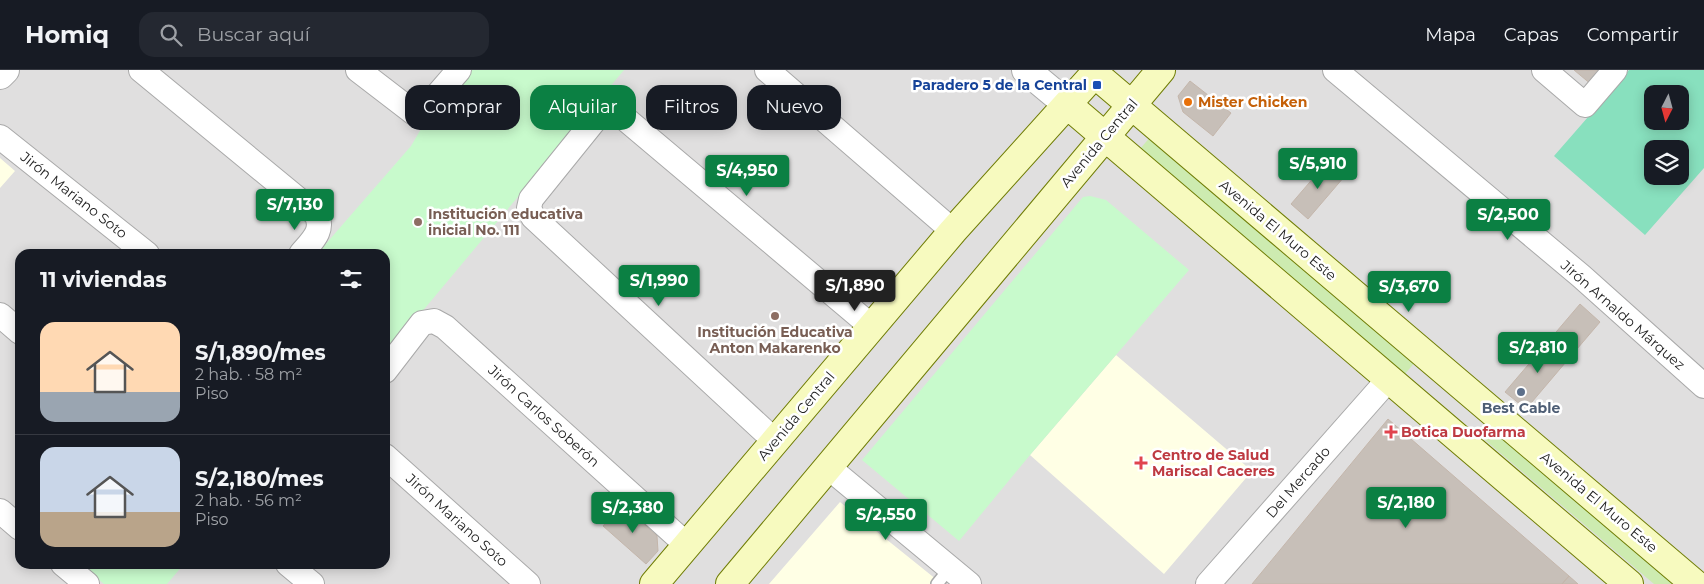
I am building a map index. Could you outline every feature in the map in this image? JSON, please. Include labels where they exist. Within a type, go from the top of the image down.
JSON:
[{"type":"main road","name":"Avenida Central","points":[[730,584],[1160,70]]},
{"type":"main road","name":"Avenida Central","points":[[654,584],[871,326],[953,231],[1068,105],[1094,71]]},
{"type":"main road","name":"Avenida El Muro Este","points":[[1094,71],[1131,105],[1695,584]]},
{"type":"main road","points":[[1068,105],[1628,584]]},
{"type":"main road","points":[[1434,417],[1462,385]]},
{"type":"street","points":[[0,75],[4,70]]},
{"type":"street","points":[[141,70],[316,214],[320,221],[319,232],[305,249]]},
{"type":"street","points":[[358,70],[414,113],[426,108],[460,70]]},
{"type":"street","points":[[767,70],[953,231]]},
{"type":"street","points":[[1026,70],[1068,105]]},
{"type":"street","name":"Jirón Arnaldo Márquez","points":[[1335,70],[1581,276],[1704,386]]},
{"type":"street","points":[[1544,70],[1585,104],[1614,70]]},
{"type":"street","points":[[775,441],[533,216],[529,208],[531,199],[602,111],[608,109],[616,111],[871,326]]},
{"type":"street","name":"Jirón Mariano Soto","points":[[0,137],[141,249]]},
{"type":"street","points":[[0,315],[15,328]]},
{"type":"street","name":"Jirón Carlos Soberón","points":[[390,365],[422,323],[434,321],[445,328],[687,545]]},
{"type":"street","name":"Del Mercado","points":[[1208,584],[1388,380]]},
{"type":"street","name":"Jirón Mariano Soto","points":[[390,460],[528,584]]},
{"type":"street","points":[[828,467],[944,576],[969,584]]},
{"type":"street","points":[[0,511],[15,524]]},
{"type":"street","points":[[69,569],[87,584]]},
{"type":"street","points":[[294,569],[312,584]]},
{"type":"shaded area","points":[[0,70],[1704,70],[1704,584],[0,584]]},
{"type":"shaded area","points":[[0,158],[15,171],[0,188]]},
{"type":"shaded area","name":"Centro de Salud Mariscal Caceres","points":[[1116,355],[1252,471],[1164,574],[1030,455]]},
{"type":"shaded area","points":[[840,502],[942,584],[769,584]]},
{"type":"green space","points":[[471,70],[624,70],[611,85],[530,85],[530,130],[574,130],[390,350],[390,249],[321,249],[411,146],[420,130],[520,130],[520,85],[458,85]]},
{"type":"green space","points":[[1629,70],[1704,70],[1704,168],[1645,235],[1554,156]]},
{"type":"green space","points":[[1152,135],[1417,360],[1404,375],[1139,150]]},
{"type":"green space","points":[[1090,196],[1106,200],[1189,270],[1030,455],[959,541],[862,460],[1083,197]]},
{"type":"green space","points":[[1489,422],[1679,584],[1654,584],[1478,434]]},
{"type":"green space","points":[[86,569],[180,569],[167,584],[104,584]]},
{"type":"building","points":[[1574,70],[1606,70],[1592,85]]},
{"type":"building","points":[[1190,81],[1231,113],[1213,136],[1183,112],[1178,96]]},
{"type":"building","points":[[1327,162],[1344,177],[1308,219],[1291,204]]},
{"type":"building","points":[[1580,304],[1600,322],[1571,356],[1551,338]]},
{"type":"building","points":[[1551,338],[1571,356],[1526,409],[1505,392]]},
{"type":"building","points":[[1388,419],[1569,576],[1562,584],[1252,584]]},
{"type":"building","points":[[622,504],[657,536],[658,551],[646,564],[603,526]]},
{"type":"building","points":[[1569,576],[1578,584],[1562,584]]},
{"type":"place","name":"Paradero 5 de la Central","points":[[1097,85]]},
{"type":"place","name":"Mister Chicken","points":[[1188,102]]},
{"type":"place","name":"Institución educativa inicial No. 111","points":[[418,222]]},
{"type":"place","name":"Institución Educativa Anton Makarenko","points":[[775,316]]},
{"type":"place","name":"Best Cable","points":[[1521,392]]},
{"type":"place","name":"Botica Duofarma","points":[[1391,432]]},
{"type":"place","name":"Centro de Salud Mariscal Caceres","points":[[1141,463]]}]
